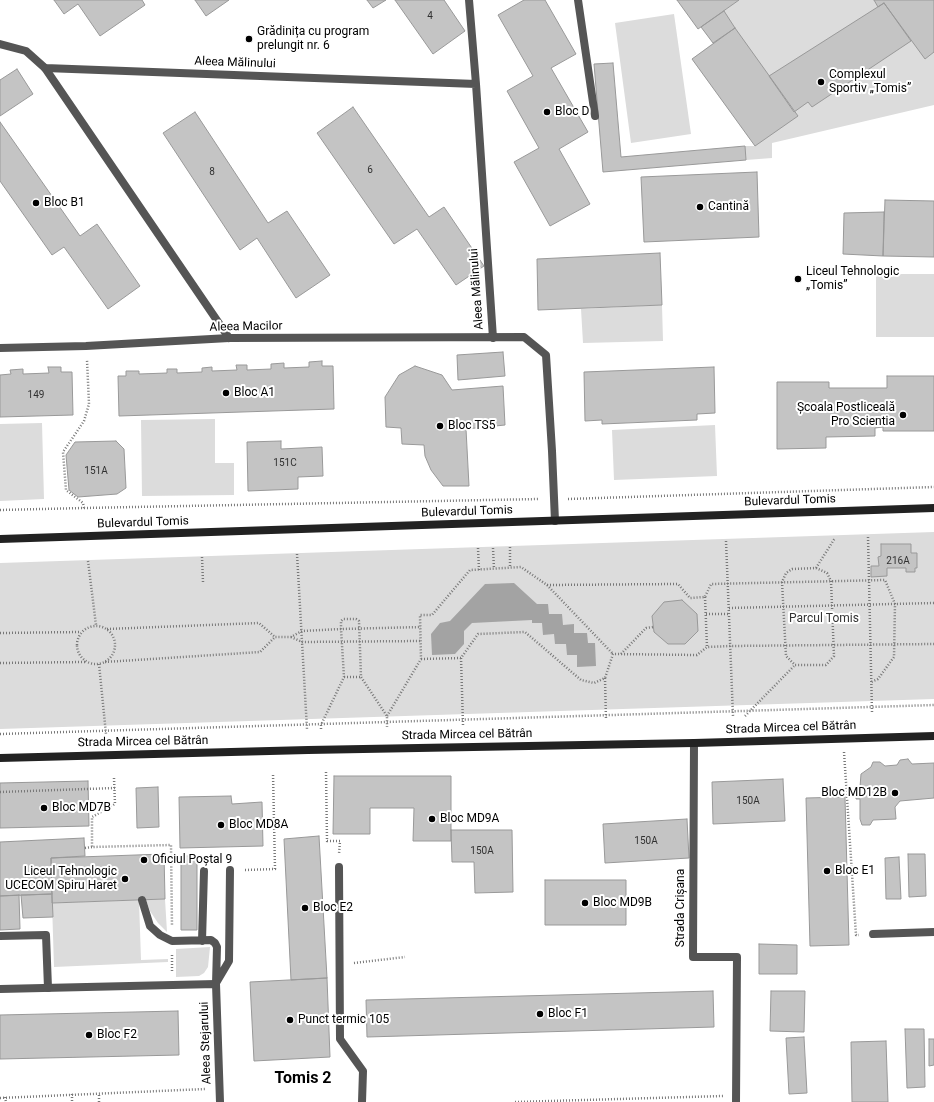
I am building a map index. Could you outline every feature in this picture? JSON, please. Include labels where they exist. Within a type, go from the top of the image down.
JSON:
[{"type":"main road","name":"Bulevardul Tomis","points":[[0,539],[555,522],[934,508]]},
{"type":"main road","name":"Strada Mircea cel Bătrân","points":[[0,758],[308,750],[694,743],[934,736]]},
{"type":"street","name":"Aleea Mălinului","points":[[469,0],[493,338],[524,337],[546,355],[555,522]]},
{"type":"street","points":[[578,0],[595,116]]},
{"type":"street","points":[[0,44],[26,51],[45,68],[229,338]]},
{"type":"street","name":"Aleea Mălinului","points":[[45,68],[476,84]]},
{"type":"street","name":"Aleea Macilor","points":[[0,348],[86,346],[229,338],[493,338]]},
{"type":"street","name":"Strada Crișana","points":[[694,743],[693,957],[737,957],[736,1099]]},
{"type":"street","points":[[339,867],[340,1039],[363,1071],[362,1102]]},
{"type":"street","points":[[0,989],[216,984],[229,961],[230,870]]},
{"type":"street","points":[[142,900],[150,926],[160,935],[172,941],[202,941],[204,871]]},
{"type":"street","points":[[873,934],[934,932]]},
{"type":"street","points":[[0,936],[46,935],[48,988]]},
{"type":"street","name":"Aleea Stejarului","points":[[202,941],[211,940],[217,947],[216,984],[220,1102]]},
{"type":"path","points":[[84,508],[83,503],[66,490],[63,452],[84,421],[89,404],[86,346]]},
{"type":"path","points":[[568,499],[934,487]]},
{"type":"path","points":[[0,510],[542,499]]},
{"type":"path","points":[[868,537],[872,712]]},
{"type":"path","points":[[816,568],[835,538]]},
{"type":"path","points":[[726,541],[733,716]]},
{"type":"path","points":[[510,547],[510,568]]},
{"type":"path","points":[[478,548],[479,570]]},
{"type":"path","points":[[493,548],[494,569]]},
{"type":"path","points":[[297,554],[307,729]]},
{"type":"path","points":[[202,557],[203,582]]},
{"type":"path","points":[[88,561],[96,625]]},
{"type":"path","points":[[388,727],[387,716],[421,659],[420,615],[432,615],[470,570],[521,567],[547,585],[613,654],[697,655],[707,647],[786,644],[934,644]]},
{"type":"path","points":[[816,568],[827,573],[831,581],[834,656],[826,665],[795,665],[786,656],[782,582],[786,573],[792,569],[816,568]]},
{"type":"path","points":[[707,647],[705,597],[711,584],[885,580],[895,604],[894,657],[878,679],[871,682]]},
{"type":"path","points":[[547,585],[678,584],[690,598],[705,597]]},
{"type":"path","points":[[729,608],[934,603]]},
{"type":"path","points":[[706,614],[729,614]]},
{"type":"path","points":[[321,729],[321,725],[344,677],[341,629],[341,621],[343,619],[356,619],[359,621],[361,676],[387,716]]},
{"type":"path","points":[[107,629],[259,622],[275,638]]},
{"type":"path","points":[[86,662],[77,652],[77,640],[82,632],[96,625],[102,626],[112,634],[115,646],[114,652],[105,662]]},
{"type":"path","points":[[0,663],[86,662],[99,664],[105,662],[260,652],[275,638],[291,637],[302,631],[421,627]]},
{"type":"path","points":[[620,654],[646,628],[654,627]]},
{"type":"path","points":[[0,633],[82,632]]},
{"type":"path","points":[[463,725],[461,658],[478,634],[525,632],[581,680],[594,682],[605,678]]},
{"type":"path","points":[[291,637],[302,642],[421,641]]},
{"type":"path","points":[[606,720],[605,678],[613,654]]},
{"type":"path","points":[[421,659],[461,658]]},
{"type":"path","points":[[99,664],[106,732]]},
{"type":"path","points":[[745,716],[795,665]]},
{"type":"path","points":[[344,677],[361,676]]},
{"type":"path","points":[[0,734],[106,732],[463,719],[934,705]]},
{"type":"path","points":[[843,738],[856,935],[873,934]]},
{"type":"path","points":[[326,772],[327,841],[340,841],[339,867]]},
{"type":"path","points":[[230,870],[275,869],[273,774]]},
{"type":"path","points":[[92,847],[92,817],[115,804],[114,778]]},
{"type":"path","points":[[0,792],[115,788]]},
{"type":"path","points":[[85,848],[171,845],[172,985]]},
{"type":"path","points":[[360,962],[405,957]]},
{"type":"path","points":[[0,1098],[219,1088]]},
{"type":"path","points":[[99,1093],[99,1102]]},
{"type":"path","points":[[72,1094],[72,1102]]},
{"type":"path","points":[[5,1097],[6,1102]]},
{"type":"path","points":[[515,1102],[736,1099]]},
{"type":"green space","name":"Complexul Sportiv „Tomis”","points":[[739,0],[934,0],[934,105],[772,143],[772,158],[746,160],[745,146],[755,146],[692,59],[713,43],[701,27]]},
{"type":"green space","points":[[674,14],[691,134],[631,143],[615,23]]},
{"type":"green space","points":[[876,274],[934,274],[934,337],[876,337]]},
{"type":"green space","points":[[662,305],[663,341],[583,343],[581,309]]},
{"type":"green space","points":[[215,419],[215,463],[234,463],[234,495],[142,496],[141,420]]},
{"type":"green space","points":[[42,423],[44,499],[0,501],[0,424]]},
{"type":"green space","points":[[715,425],[717,476],[614,480],[612,430]]},
{"type":"green space","name":"Parcul Tomis","points":[[934,532],[934,699],[0,729],[0,563]]},
{"type":"green space","points":[[165,899],[167,932],[158,923],[150,911],[146,900]]},
{"type":"green space","points":[[139,900],[141,960],[168,959],[168,962],[54,967],[52,903]]},
{"type":"green space","points":[[210,947],[208,967],[204,973],[199,976],[176,977],[176,949]]},
{"type":"shaded area","points":[[514,583],[537,604],[548,604],[549,614],[562,614],[563,625],[574,624],[574,633],[587,633],[588,643],[595,643],[596,666],[577,667],[577,655],[567,655],[566,644],[555,644],[554,634],[543,635],[542,623],[532,623],[532,620],[472,623],[464,631],[464,644],[455,654],[432,655],[431,634],[440,623],[450,621],[485,584]]},
{"type":"building","points":[[54,0],[142,0],[145,5],[100,36],[78,4],[64,14]]},
{"type":"building","points":[[195,0],[229,0],[206,16]]},
{"type":"building","points":[[367,0],[386,0],[373,8]]},
{"type":"building","points":[[395,0],[444,0],[465,31],[433,54]]},
{"type":"building","name":"Bloc D","points":[[524,0],[545,0],[576,54],[551,68],[588,132],[559,149],[590,204],[550,226],[514,162],[539,148],[507,91],[533,76],[498,15]]},
{"type":"building","points":[[677,0],[739,0],[698,29]]},
{"type":"building","points":[[874,0],[934,0],[934,52],[925,59],[884,3],[878,7]]},
{"type":"building","points":[[884,3],[911,41],[812,107],[808,102],[794,112],[769,76]]},
{"type":"building","points":[[724,11],[735,28],[713,43],[701,27]]},
{"type":"building","points":[[735,28],[798,116],[755,146],[692,59]]},
{"type":"building","points":[[613,63],[621,157],[745,146],[746,160],[603,172],[594,64]]},
{"type":"building","points":[[17,69],[33,94],[0,116],[0,80]]},
{"type":"building","points":[[353,107],[429,217],[444,207],[484,266],[456,285],[417,229],[394,244],[317,133]]},
{"type":"building","points":[[195,112],[268,223],[287,211],[330,275],[296,298],[257,238],[240,250],[163,133]]},
{"type":"building","name":"Bloc B1","points":[[0,122],[80,236],[97,224],[140,286],[108,309],[64,247],[52,255],[0,181]]},
{"type":"building","name":"Cantină","points":[[757,172],[759,237],[644,242],[641,177]]},
{"type":"building","points":[[885,200],[934,201],[934,257],[883,256]]},
{"type":"building","points":[[884,212],[883,256],[843,254],[844,213]]},
{"type":"building","points":[[660,253],[662,305],[538,310],[537,259]]},
{"type":"building","points":[[503,352],[505,376],[458,380],[457,355]]},
{"type":"building","name":"Bloc A1","points":[[322,361],[322,366],[333,366],[334,409],[119,416],[118,376],[126,376],[126,371],[139,371],[139,374],[167,373],[167,369],[177,369],[177,373],[202,372],[202,368],[212,367],[212,371],[237,370],[236,365],[247,365],[247,370],[271,369],[271,364],[284,363],[284,368],[309,367],[309,362]]},
{"type":"building","name":"Bloc TS5","points":[[415,366],[442,375],[452,390],[503,386],[505,425],[466,429],[469,486],[443,486],[431,470],[425,456],[424,445],[402,444],[401,428],[386,427],[385,397],[399,375]]},
{"type":"building","points":[[48,367],[61,367],[61,372],[72,372],[73,415],[0,417],[0,375],[11,374],[10,370],[23,369],[23,374],[49,373]]},
{"type":"building","points":[[714,367],[715,413],[697,414],[697,420],[602,424],[602,420],[585,421],[584,372]]},
{"type":"building","points":[[887,376],[934,376],[934,431],[883,431],[883,427],[875,428],[875,436],[826,437],[826,448],[777,449],[777,382],[829,382],[829,388],[887,388]]},
{"type":"building","points":[[116,441],[124,449],[126,488],[117,494],[78,497],[69,490],[66,455],[75,442]]},
{"type":"building","points":[[281,441],[281,449],[322,447],[323,476],[298,477],[298,489],[248,491],[247,442]]},
{"type":"building","points":[[881,544],[911,544],[911,553],[917,553],[917,568],[915,568],[915,572],[906,572],[906,568],[887,568],[887,576],[871,577],[871,566],[879,566],[878,557],[881,556]]},
{"type":"building","points":[[682,600],[697,614],[698,631],[685,644],[668,644],[654,632],[652,616],[664,602]]},
{"type":"building","name":"Bloc MD12B","points":[[908,759],[912,764],[934,763],[934,798],[900,801],[895,807],[896,819],[873,820],[870,825],[862,825],[860,819],[860,799],[856,799],[856,787],[860,787],[861,774],[871,767],[873,762],[880,762],[885,766],[897,765],[900,760]]},
{"type":"building","name":"Bloc MD9A","points":[[334,776],[451,776],[451,841],[413,841],[414,808],[370,808],[370,834],[333,834]]},
{"type":"building","points":[[783,779],[785,821],[713,824],[712,782]]},
{"type":"building","name":"Bloc MD7B","points":[[88,781],[89,826],[0,828],[0,783]]},
{"type":"building","points":[[158,787],[159,827],[137,828],[136,788]]},
{"type":"building","name":"Bloc MD8A","points":[[231,796],[232,804],[262,802],[263,846],[180,848],[179,797]]},
{"type":"building","name":"Bloc E1","points":[[845,797],[849,945],[810,946],[806,798]]},
{"type":"building","points":[[687,819],[689,858],[605,863],[603,824]]},
{"type":"building","points":[[451,830],[512,830],[513,892],[475,893],[474,862],[452,862]]},
{"type":"building","name":"Bloc E2","points":[[319,836],[327,978],[291,980],[284,839]]},
{"type":"building","points":[[84,838],[85,856],[51,858],[52,894],[0,896],[0,842]]},
{"type":"building","points":[[164,854],[165,899],[52,903],[51,858]]},
{"type":"building","points":[[908,854],[925,854],[926,896],[909,897]]},
{"type":"building","points":[[181,856],[197,856],[197,930],[181,930]]},
{"type":"building","points":[[899,857],[901,899],[886,899],[885,858]]},
{"type":"building","name":"Bloc MD9B","points":[[545,880],[626,880],[626,925],[545,925]]},
{"type":"building","points":[[52,894],[53,917],[23,918],[21,895]]},
{"type":"building","points":[[19,895],[20,929],[0,930],[0,896]]},
{"type":"building","points":[[759,944],[797,945],[797,974],[759,974]]},
{"type":"building","name":"Punct termic 105","points":[[327,978],[330,1057],[254,1061],[250,982]]},
{"type":"building","name":"Bloc F1","points":[[713,991],[714,1027],[367,1037],[366,1000]]},
{"type":"building","points":[[771,991],[805,991],[804,1032],[770,1031]]},
{"type":"building","name":"Bloc F2","points":[[178,1011],[179,1055],[0,1059],[0,1015]]},
{"type":"building","points":[[905,1029],[924,1029],[925,1087],[907,1088]]},
{"type":"building","points":[[804,1037],[807,1093],[789,1094],[786,1038]]},
{"type":"building","points":[[929,1039],[934,1039],[934,1065],[929,1066]]},
{"type":"building","points":[[886,1041],[888,1102],[852,1102],[851,1042]]},
{"type":"place","name":"Grădinița cu program prelungit nr. 6","points":[[249,39]]},
{"type":"place","name":"Complexul Sportiv „Tomis”","points":[[821,82]]},
{"type":"place","name":"Bloc D","points":[[547,112]]},
{"type":"place","name":"Bloc B1","points":[[36,203]]},
{"type":"place","name":"Cantină","points":[[700,207]]},
{"type":"place","name":"Liceul Tehnologic „Tomis”","points":[[798,279]]},
{"type":"place","name":"Bloc A1","points":[[226,393]]},
{"type":"place","name":"Școala Postliceală Pro Scientia","points":[[903,415]]},
{"type":"place","name":"Bloc TS5","points":[[440,426]]},
{"type":"place","name":"Bloc MD12B","points":[[895,793]]},
{"type":"place","name":"Bloc MD7B","points":[[44,808]]},
{"type":"place","name":"Bloc MD9A","points":[[432,819]]},
{"type":"place","name":"Bloc MD8A","points":[[221,825]]},
{"type":"place","name":"Oficiul Poștal 9","points":[[144,860]]},
{"type":"place","name":"Bloc E1","points":[[827,871]]},
{"type":"place","name":"Liceul Tehnologic UCECOM Spiru Haret","points":[[125,879]]},
{"type":"place","name":"Bloc MD9B","points":[[585,903]]},
{"type":"place","name":"Bloc E2","points":[[305,908]]},
{"type":"place","name":"Bloc F1","points":[[540,1014]]},
{"type":"place","name":"Punct termic 105","points":[[290,1020]]},
{"type":"place","name":"Bloc F2","points":[[89,1035]]},
{"type":"district","name":"Tomis 2","points":[[303,1079]]}]
